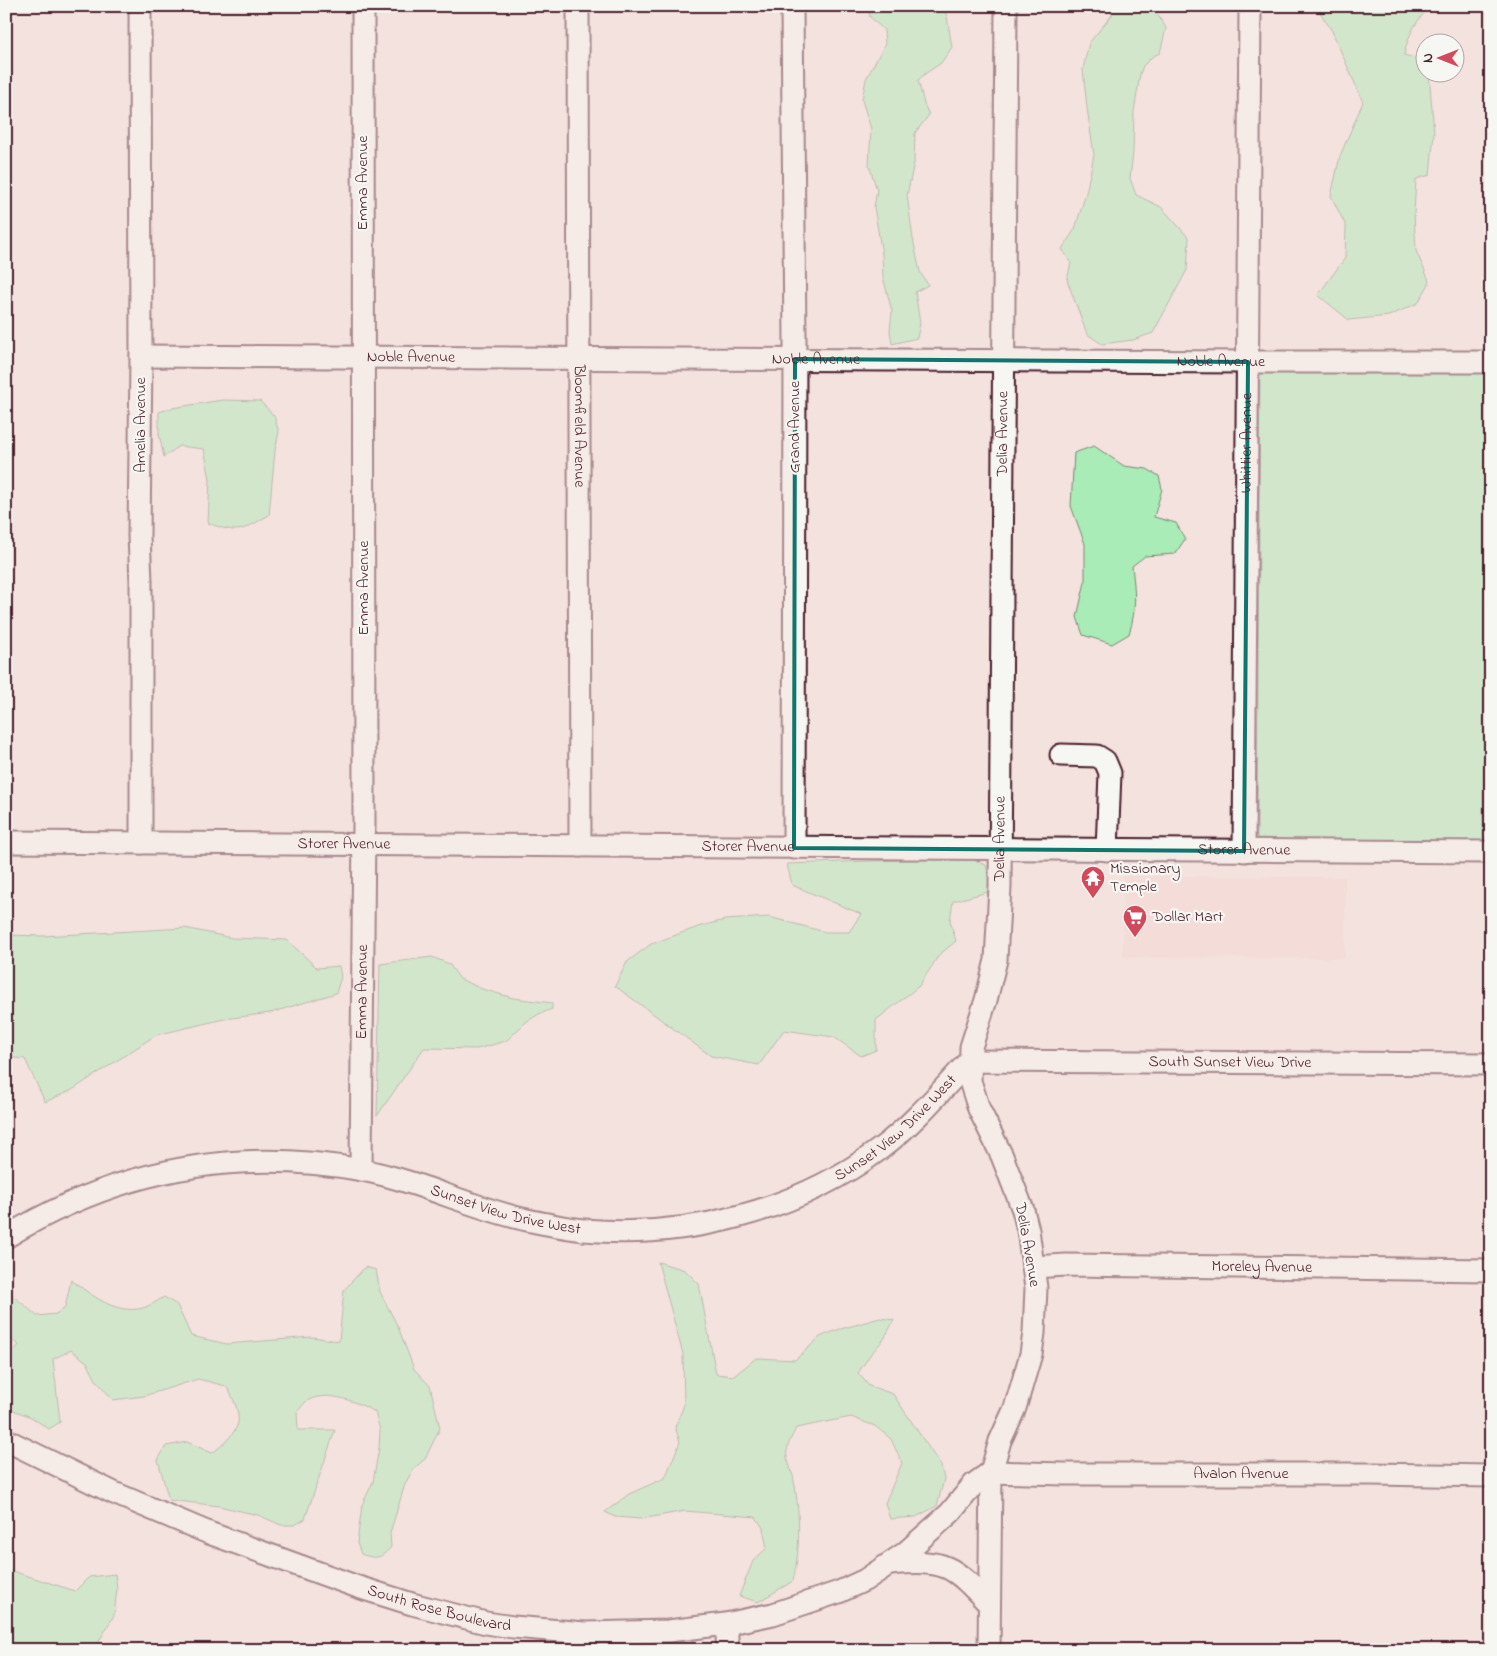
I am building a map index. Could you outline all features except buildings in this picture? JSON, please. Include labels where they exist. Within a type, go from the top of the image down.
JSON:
[{"type":"street","name":"Amelia Avenue","points":[[140,6],[141,356],[139,536],[141,581],[141,843]]},
{"type":"street","name":"Emma Avenue","points":[[361,1170],[363,6]]},
{"type":"street","name":"Bloomfield Avenue","points":[[578,6],[580,846]]},
{"type":"street","name":"Grand Avenue","points":[[792,6],[795,359],[794,848]]},
{"type":"street","name":"Delia Avenue","points":[[989,1650],[992,1472],[1000,1441],[1015,1408],[1031,1354],[1036,1288],[1023,1210],[1002,1156],[979,1109],[970,1081],[969,1061],[971,1047],[996,960],[998,923],[1006,6]]},
{"type":"street","name":"Whittier Avenue","points":[[1244,851],[1250,6]]},
{"type":"street","name":"Noble Avenue","points":[[141,356],[1491,362]]},
{"type":"street","points":[[1061,755],[1097,756],[1105,761],[1110,773],[1107,850]]},
{"type":"street","name":"Storer Avenue","points":[[6,842],[1491,852]]},
{"type":"street","name":"Sunset View Drive West","points":[[6,1237],[55,1210],[84,1197],[148,1176],[186,1168],[227,1163],[278,1162],[361,1170],[420,1186],[492,1211],[570,1228],[640,1231],[703,1224],[748,1214],[790,1200],[851,1169],[898,1135],[969,1061]]},
{"type":"street","name":"South Sunset View Drive","points":[[969,1061],[1491,1064]]},
{"type":"street","name":"Moreley Avenue","points":[[1033,1267],[1491,1270]]},
{"type":"street","name":"South Rose Boulevard","points":[[6,1440],[114,1493],[208,1533],[296,1566],[412,1604],[486,1622],[561,1632],[585,1633],[651,1632],[726,1624],[773,1614],[839,1592],[865,1580],[890,1564],[950,1513],[974,1484],[992,1472]]},
{"type":"street","name":"Avalon Avenue","points":[[992,1472],[1491,1476]]},
{"type":"street","name":"South Rose Boulevard","points":[[890,1564],[931,1563],[950,1569],[963,1577],[989,1604]]},
{"type":"street","points":[[726,1624],[728,1650]]},
{"type":"highlighted area","points":[[795,359],[1248,362],[1244,851],[794,848]]},
{"type":"shaded area","points":[[1123,876],[1345,877],[1345,958],[1123,957]]},
{"type":"green space","points":[[868,6],[943,6],[947,17],[952,47],[941,63],[918,80],[929,115],[915,133],[914,163],[907,195],[920,272],[928,285],[915,292],[920,323],[917,338],[892,344],[890,331],[892,311],[883,277],[882,254],[874,207],[877,190],[869,165],[871,129],[862,100],[866,79],[885,44],[884,30],[870,17]]},
{"type":"green space","points":[[1111,6],[1152,6],[1166,28],[1160,53],[1153,56],[1143,66],[1140,74],[1134,112],[1130,178],[1136,195],[1161,207],[1189,238],[1187,270],[1153,333],[1133,340],[1102,344],[1087,334],[1067,280],[1071,263],[1062,249],[1075,229],[1086,193],[1094,155],[1083,69],[1089,43],[1112,15]]},
{"type":"green space","points":[[1316,6],[1432,6],[1421,16],[1414,28],[1404,55],[1414,58],[1414,82],[1430,82],[1434,133],[1430,175],[1416,179],[1414,213],[1416,251],[1429,284],[1418,303],[1389,316],[1349,320],[1318,295],[1345,258],[1346,226],[1331,196],[1340,156],[1363,102],[1332,31]]},
{"type":"green space","points":[[1260,372],[1485,373],[1483,843],[1257,842]]},
{"type":"green space","points":[[222,400],[260,401],[274,416],[279,432],[275,450],[269,515],[240,530],[227,529],[208,523],[210,479],[204,449],[179,446],[164,457],[159,434],[159,412]]},
{"type":"green space","points":[[1094,446],[1124,466],[1147,469],[1159,476],[1162,489],[1154,517],[1176,523],[1185,539],[1175,554],[1145,556],[1132,566],[1135,600],[1132,625],[1129,634],[1112,644],[1083,635],[1077,617],[1085,582],[1085,544],[1071,506],[1074,453]]},
{"type":"green space","points":[[971,859],[986,865],[992,891],[953,901],[950,921],[956,941],[939,955],[919,986],[876,1020],[876,1050],[861,1056],[834,1037],[784,1030],[759,1065],[711,1056],[615,986],[627,962],[651,944],[701,926],[725,920],[769,917],[825,932],[849,932],[861,914],[792,885],[787,864]]},
{"type":"green space","points":[[185,928],[232,938],[287,940],[317,968],[339,966],[341,977],[336,993],[270,1013],[224,1019],[156,1035],[72,1090],[45,1102],[25,1059],[6,1057],[6,935],[43,936]]},
{"type":"green space","points":[[432,957],[449,964],[460,979],[482,989],[513,998],[552,1003],[552,1009],[526,1022],[506,1041],[477,1049],[424,1048],[377,1116],[380,964]]},
{"type":"green space","points":[[658,1262],[685,1270],[699,1284],[716,1374],[734,1376],[756,1358],[795,1360],[820,1337],[837,1330],[880,1318],[894,1320],[884,1339],[858,1373],[869,1386],[893,1394],[941,1466],[944,1479],[937,1506],[916,1517],[890,1519],[885,1503],[902,1463],[891,1439],[875,1426],[851,1417],[796,1428],[788,1445],[787,1459],[793,1476],[797,1502],[798,1542],[796,1568],[793,1581],[758,1602],[739,1596],[753,1561],[767,1548],[763,1528],[756,1517],[685,1511],[641,1519],[615,1517],[605,1512],[629,1494],[665,1478],[680,1442],[675,1427],[684,1405],[683,1354]]},
{"type":"green space","points":[[365,1267],[376,1270],[380,1292],[398,1327],[414,1369],[430,1386],[440,1428],[425,1459],[413,1469],[405,1484],[390,1533],[391,1547],[381,1556],[370,1557],[361,1554],[357,1543],[362,1505],[373,1482],[380,1430],[375,1412],[360,1404],[343,1398],[317,1397],[306,1402],[297,1412],[298,1430],[335,1430],[305,1519],[295,1525],[281,1525],[258,1515],[219,1506],[169,1500],[158,1460],[166,1446],[187,1442],[212,1453],[227,1440],[238,1423],[238,1414],[235,1403],[226,1386],[198,1379],[144,1396],[113,1400],[96,1380],[87,1362],[71,1350],[53,1359],[60,1422],[49,1429],[31,1417],[6,1407],[6,1359],[19,1345],[6,1336],[6,1295],[16,1298],[37,1316],[56,1314],[65,1307],[71,1280],[104,1302],[123,1309],[143,1308],[164,1297],[177,1305],[191,1336],[227,1344],[312,1337],[339,1341],[344,1290]]},
{"type":"green space","points":[[6,1569],[75,1591],[89,1577],[115,1574],[117,1589],[114,1615],[94,1650],[6,1650]]},
{"type":"place","name":"Missionary Temple","points":[[1093,899]]},
{"type":"place","name":"Dollar Mart","points":[[1135,938]]}]
